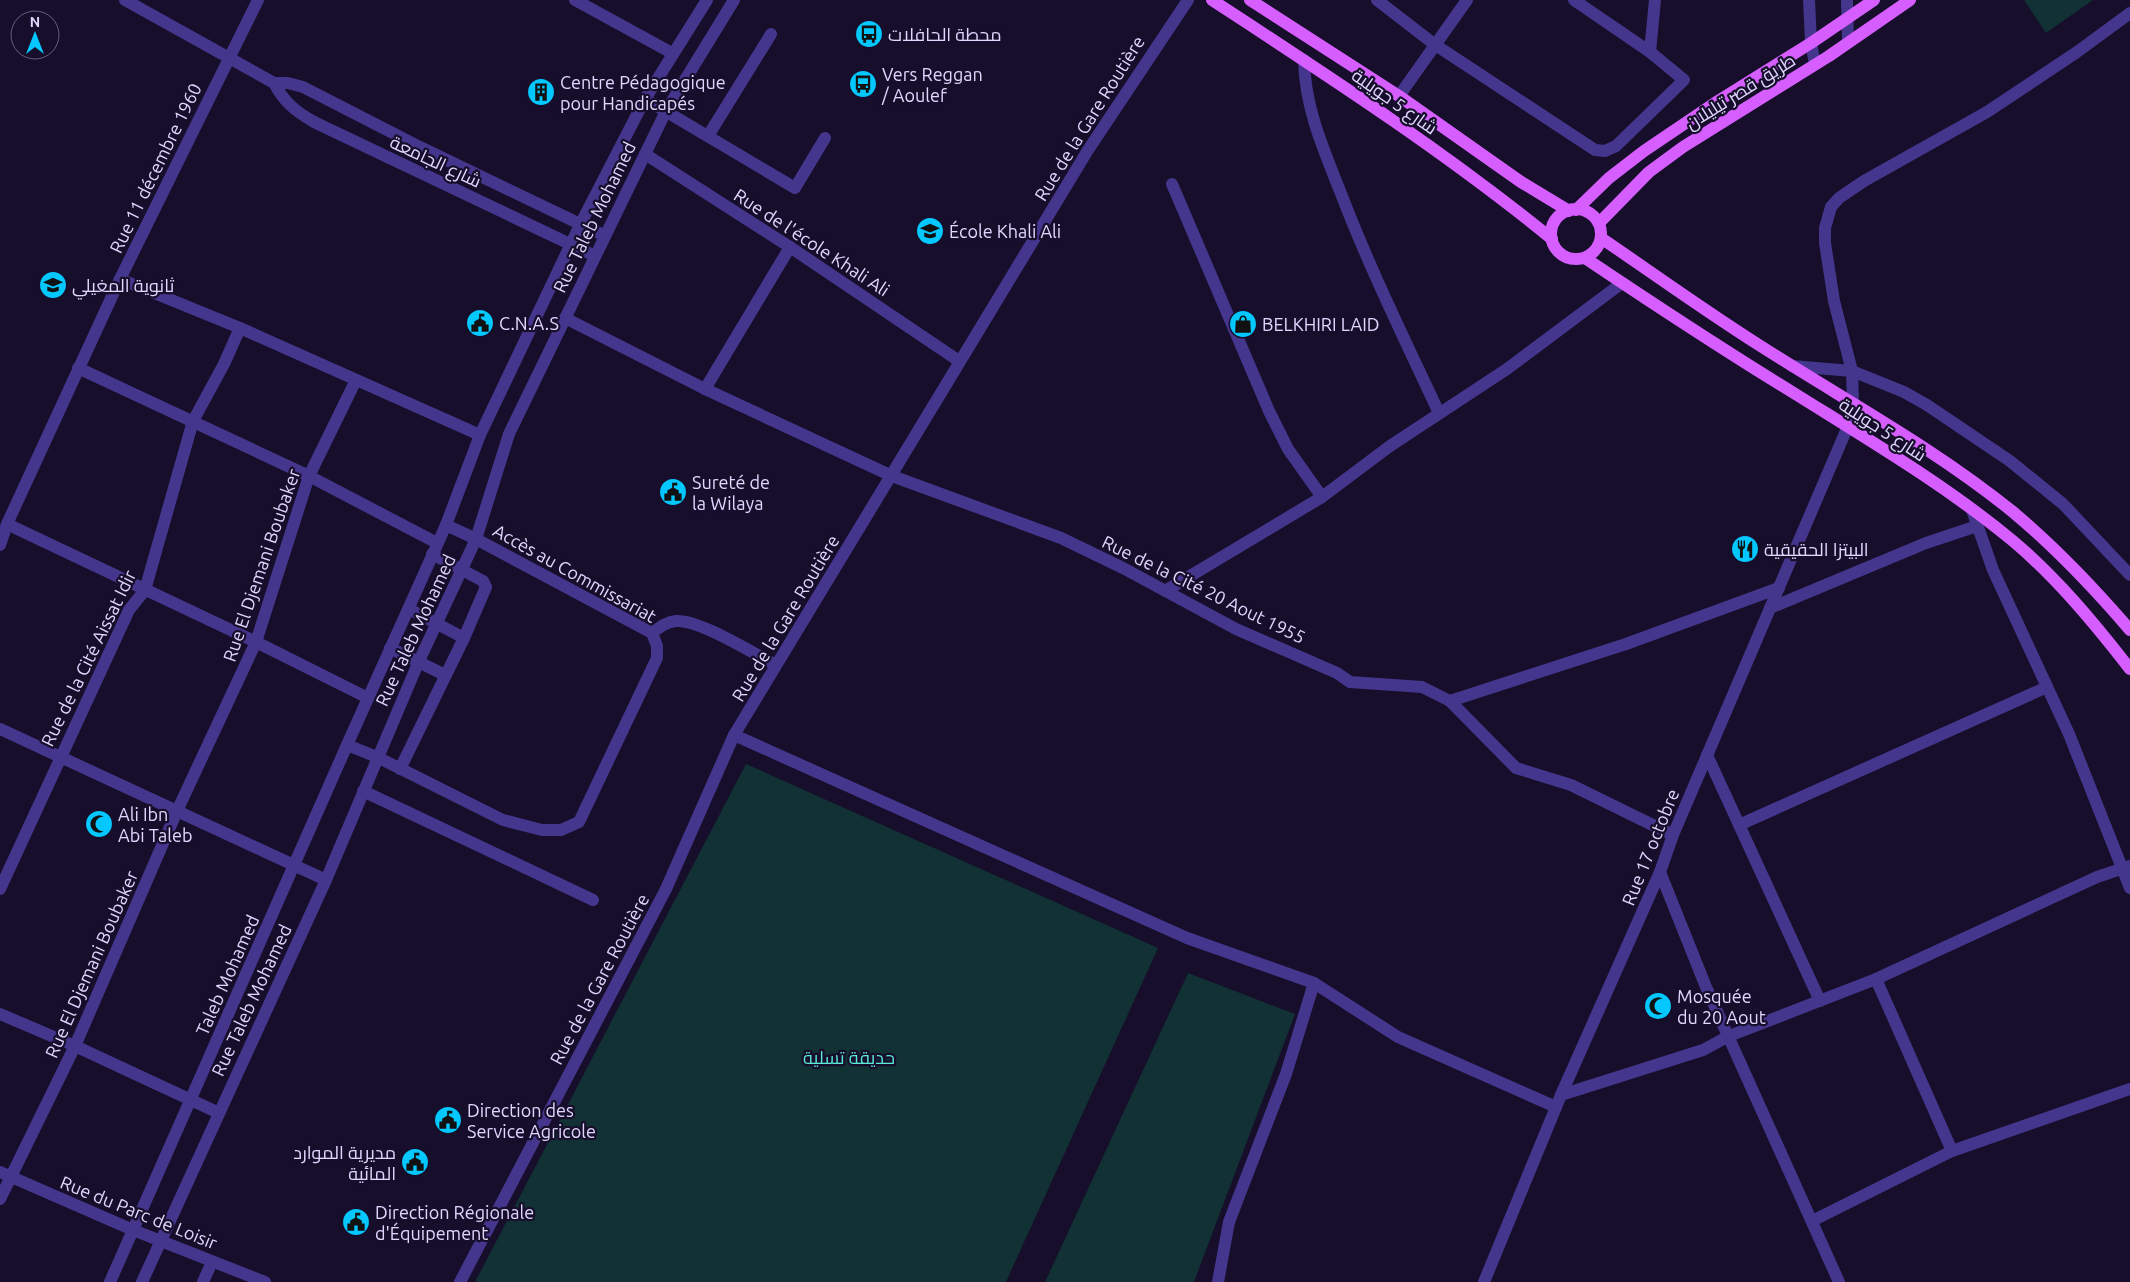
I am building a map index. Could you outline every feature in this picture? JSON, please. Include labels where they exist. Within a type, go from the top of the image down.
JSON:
[{"type":"main road","name":"شارع 5 جويلية","points":[[1212,0],[1388,116],[1492,192],[1552,239]]},
{"type":"main road","name":"شارع 5 جويلية","points":[[1250,0],[1399,96],[1521,182],[1572,210]]},
{"type":"main road","name":"طريق قصر تيليلان","points":[[1572,210],[1644,151],[1703,110],[1811,43],[1874,0]]},
{"type":"main road","name":"طريق قصر تيليلان","points":[[1599,223],[1650,172],[1682,147],[1815,64],[1910,0]]},
{"type":"main road","points":[[1572,210],[1589,213],[1599,223],[1601,238],[1594,252],[1584,258],[1565,256],[1559,252],[1552,239],[1554,224],[1563,214],[1572,210]]},
{"type":"main road","name":"شارع 5 جويلية","points":[[1601,238],[1792,366],[1950,465],[2012,512],[2089,582],[2130,630]]},
{"type":"main road","name":"شارع 5 جويلية","points":[[1584,258],[1848,426],[1972,510],[2012,540],[2042,567],[2110,643],[2130,669]]},
{"type":"street","name":"شارع الجامعة","points":[[125,0],[274,83],[288,83],[303,87],[605,236]]},
{"type":"street","name":"Rue 11 décembre 1960","points":[[0,545],[7,524],[120,279],[228,57],[258,0]]},
{"type":"street","points":[[575,0],[672,53]]},
{"type":"street","name":"Rue Taleb Mohamed","points":[[295,865],[347,744],[446,525],[480,436],[573,244],[580,225],[645,100],[672,53],[707,0]]},
{"type":"street","name":"Rue Taleb Mohamed","points":[[142,1282],[326,880],[419,661],[476,539],[509,434],[666,111],[734,0]]},
{"type":"street","name":"Rue de la Gare Routière","points":[[460,1282],[666,889],[734,734],[1088,150],[1188,0]]},
{"type":"street","points":[[1377,0],[1434,44],[1595,150],[1605,151],[1616,146],[1683,82],[1682,77],[1650,52],[1574,0]]},
{"type":"street","points":[[1399,96],[1467,0]]},
{"type":"street","points":[[1650,52],[1655,0]]},
{"type":"street","points":[[1809,0],[1811,43],[1815,64]]},
{"type":"street","points":[[1847,0],[1848,42]]},
{"type":"street","name":"Rue 17 octobre","points":[[1484,1282],[1558,1101],[1660,872],[1673,835],[1848,426],[1853,403],[1852,371],[1834,301],[1825,243],[1825,228],[1831,207],[1839,198],[1864,181],[1987,112],[2077,52],[2130,13]]},
{"type":"street","points":[[708,136],[771,34]]},
{"type":"street","points":[[1304,60],[1304,82],[1313,125],[1359,241],[1439,413]]},
{"type":"street","name":"شارع الجامعة","points":[[274,83],[282,97],[293,110],[314,122],[595,256]]},
{"type":"street","points":[[645,100],[795,188],[825,138]]},
{"type":"street","name":"Rue de l'école Khali Ali","points":[[645,154],[790,247],[959,361]]},
{"type":"street","points":[[1172,184],[1269,411],[1288,449],[1322,497]]},
{"type":"street","points":[[705,389],[790,247]]},
{"type":"street","points":[[120,279],[240,328],[480,436]]},
{"type":"street","points":[[1165,591],[1322,497],[1390,446],[1507,369],[1622,283]]},
{"type":"street","name":"Rue de la Cité 20 Aout 1955","points":[[565,318],[705,389],[892,476],[1061,538],[1123,568],[1236,629],[1337,673],[1350,682],[1422,687],[1450,701],[1516,768],[1571,785],[1673,835]]},
{"type":"street","name":"Rue de la Cité Aissat Idir","points":[[0,889],[59,757],[130,610],[145,590],[193,420],[224,364],[240,328]]},
{"type":"street","points":[[1792,366],[1852,371],[1904,392],[2010,461],[2063,504],[2130,575]]},
{"type":"street","points":[[78,368],[193,420],[309,476],[435,548],[462,569],[483,581],[486,587],[464,638],[400,769]]},
{"type":"street","name":"Rue El Djemani Boubaker","points":[[0,1199],[5,1175],[75,1046],[177,810],[256,642],[309,476],[356,380]]},
{"type":"street","points":[[1972,510],[1993,570],[2069,734],[2126,868],[2130,888]]},
{"type":"street","points":[[7,524],[256,642],[368,698]]},
{"type":"street","name":"Accès au Commissariat","points":[[347,744],[503,820],[542,830],[561,830],[579,822],[657,658],[657,646],[652,633],[476,539],[446,525]]},
{"type":"street","points":[[1770,608],[1926,543],[1977,526]]},
{"type":"street","points":[[1450,701],[1626,644],[1778,588]]},
{"type":"street","points":[[409,609],[464,638]]},
{"type":"street","points":[[652,633],[664,624],[677,621],[694,623],[776,665]]},
{"type":"street","points":[[390,648],[446,675]]},
{"type":"street","points":[[1739,825],[2047,687]]},
{"type":"street","points":[[0,729],[326,880]]},
{"type":"street","points":[[734,734],[1187,938],[1314,983],[1398,1037],[1558,1101],[1684,1057],[1729,1036],[1876,979],[2097,876],[2126,868]]},
{"type":"street","points":[[1707,755],[1820,1001]]},
{"type":"street","points":[[363,792],[593,900]]},
{"type":"street","name":"Taleb Mohamed","points":[[191,1099],[295,865]]},
{"type":"street","points":[[1660,872],[1706,987],[1839,1282]]},
{"type":"street","points":[[1876,979],[1952,1151]]},
{"type":"street","points":[[1218,1282],[1229,1222],[1286,1074],[1314,983]]},
{"type":"street","points":[[0,1014],[219,1112]]},
{"type":"street","points":[[1812,1221],[1952,1151],[2130,1089]]},
{"type":"street","points":[[110,1282],[191,1099]]},
{"type":"street","name":"Rue du Parc de Loisir","points":[[5,1175],[160,1242],[265,1282]]},
{"type":"street","points":[[203,1282],[212,1262]]},
{"type":"green space","points":[[2024,0],[2093,0],[2046,33]]},
{"type":"green space","name":"حديقة تسلية","points":[[746,764],[1158,948],[1006,1282],[475,1282]]},
{"type":"green space","points":[[1188,973],[1295,1014],[1194,1282],[1045,1282]]},
{"type":"place","name":"محطة الحافلات","points":[[869,34]]},
{"type":"place","name":"Vers Reggan / Aoulef","points":[[863,84]]},
{"type":"place","name":"Centre Pédagogique pour Handicapés","points":[[541,92]]},
{"type":"place","name":"École Khali Ali","points":[[930,231]]},
{"type":"place","name":"ثانوية المغيلي","points":[[53,285]]},
{"type":"place","name":"C.N.A.S","points":[[480,323]]},
{"type":"place","name":"BELKHIRI LAID","points":[[1243,324]]},
{"type":"place","name":"Sureté de la Wilaya","points":[[673,492]]},
{"type":"place","name":"البيتزا الحقيقية","points":[[1745,549]]},
{"type":"place","name":"Ali Ibn Abi Taleb","points":[[99,824]]},
{"type":"place","name":"Mosquée du 20 Aout","points":[[1658,1006]]},
{"type":"place","name":"Direction des Service Agricole","points":[[448,1120]]},
{"type":"place","name":"مديرية الموارد المائية","points":[[415,1162]]},
{"type":"place","name":"Direction Régionale d'Équipement","points":[[356,1222]]}]
